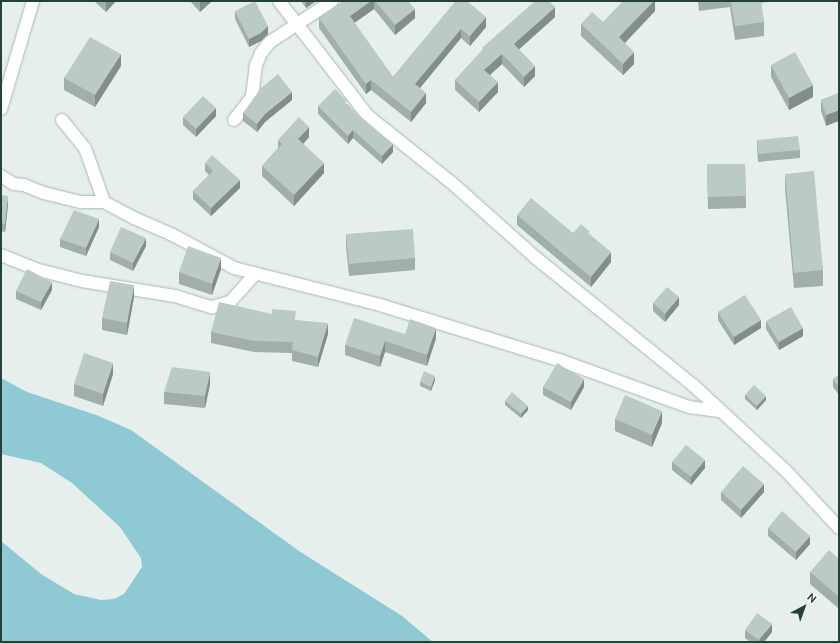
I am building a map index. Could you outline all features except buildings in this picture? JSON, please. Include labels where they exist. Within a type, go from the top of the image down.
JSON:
[{"type":"street","points":[[1,109],[33,1]]},
{"type":"street","points":[[279,1],[368,116],[458,188],[536,258],[692,385],[787,472],[839,528]]},
{"type":"street","points":[[234,120],[252,97],[256,65],[261,53],[270,42],[332,1]]},
{"type":"street","points":[[62,120],[85,148],[104,202]]},
{"type":"street","points":[[1,176],[14,184],[24,185],[44,193],[81,202],[104,202],[173,235],[234,268],[380,305],[559,360],[689,407],[719,411]]},
{"type":"street","points":[[1,255],[35,269],[82,281],[175,296],[212,307],[230,302],[255,274]]},
{"type":"water","points":[[1,378],[27,392],[99,416],[131,430],[299,551],[402,616],[433,642],[1,642],[1,541],[41,574],[74,594],[101,600],[114,599],[124,594],[142,567],[141,558],[120,527],[72,483],[41,463],[1,454]]}]
